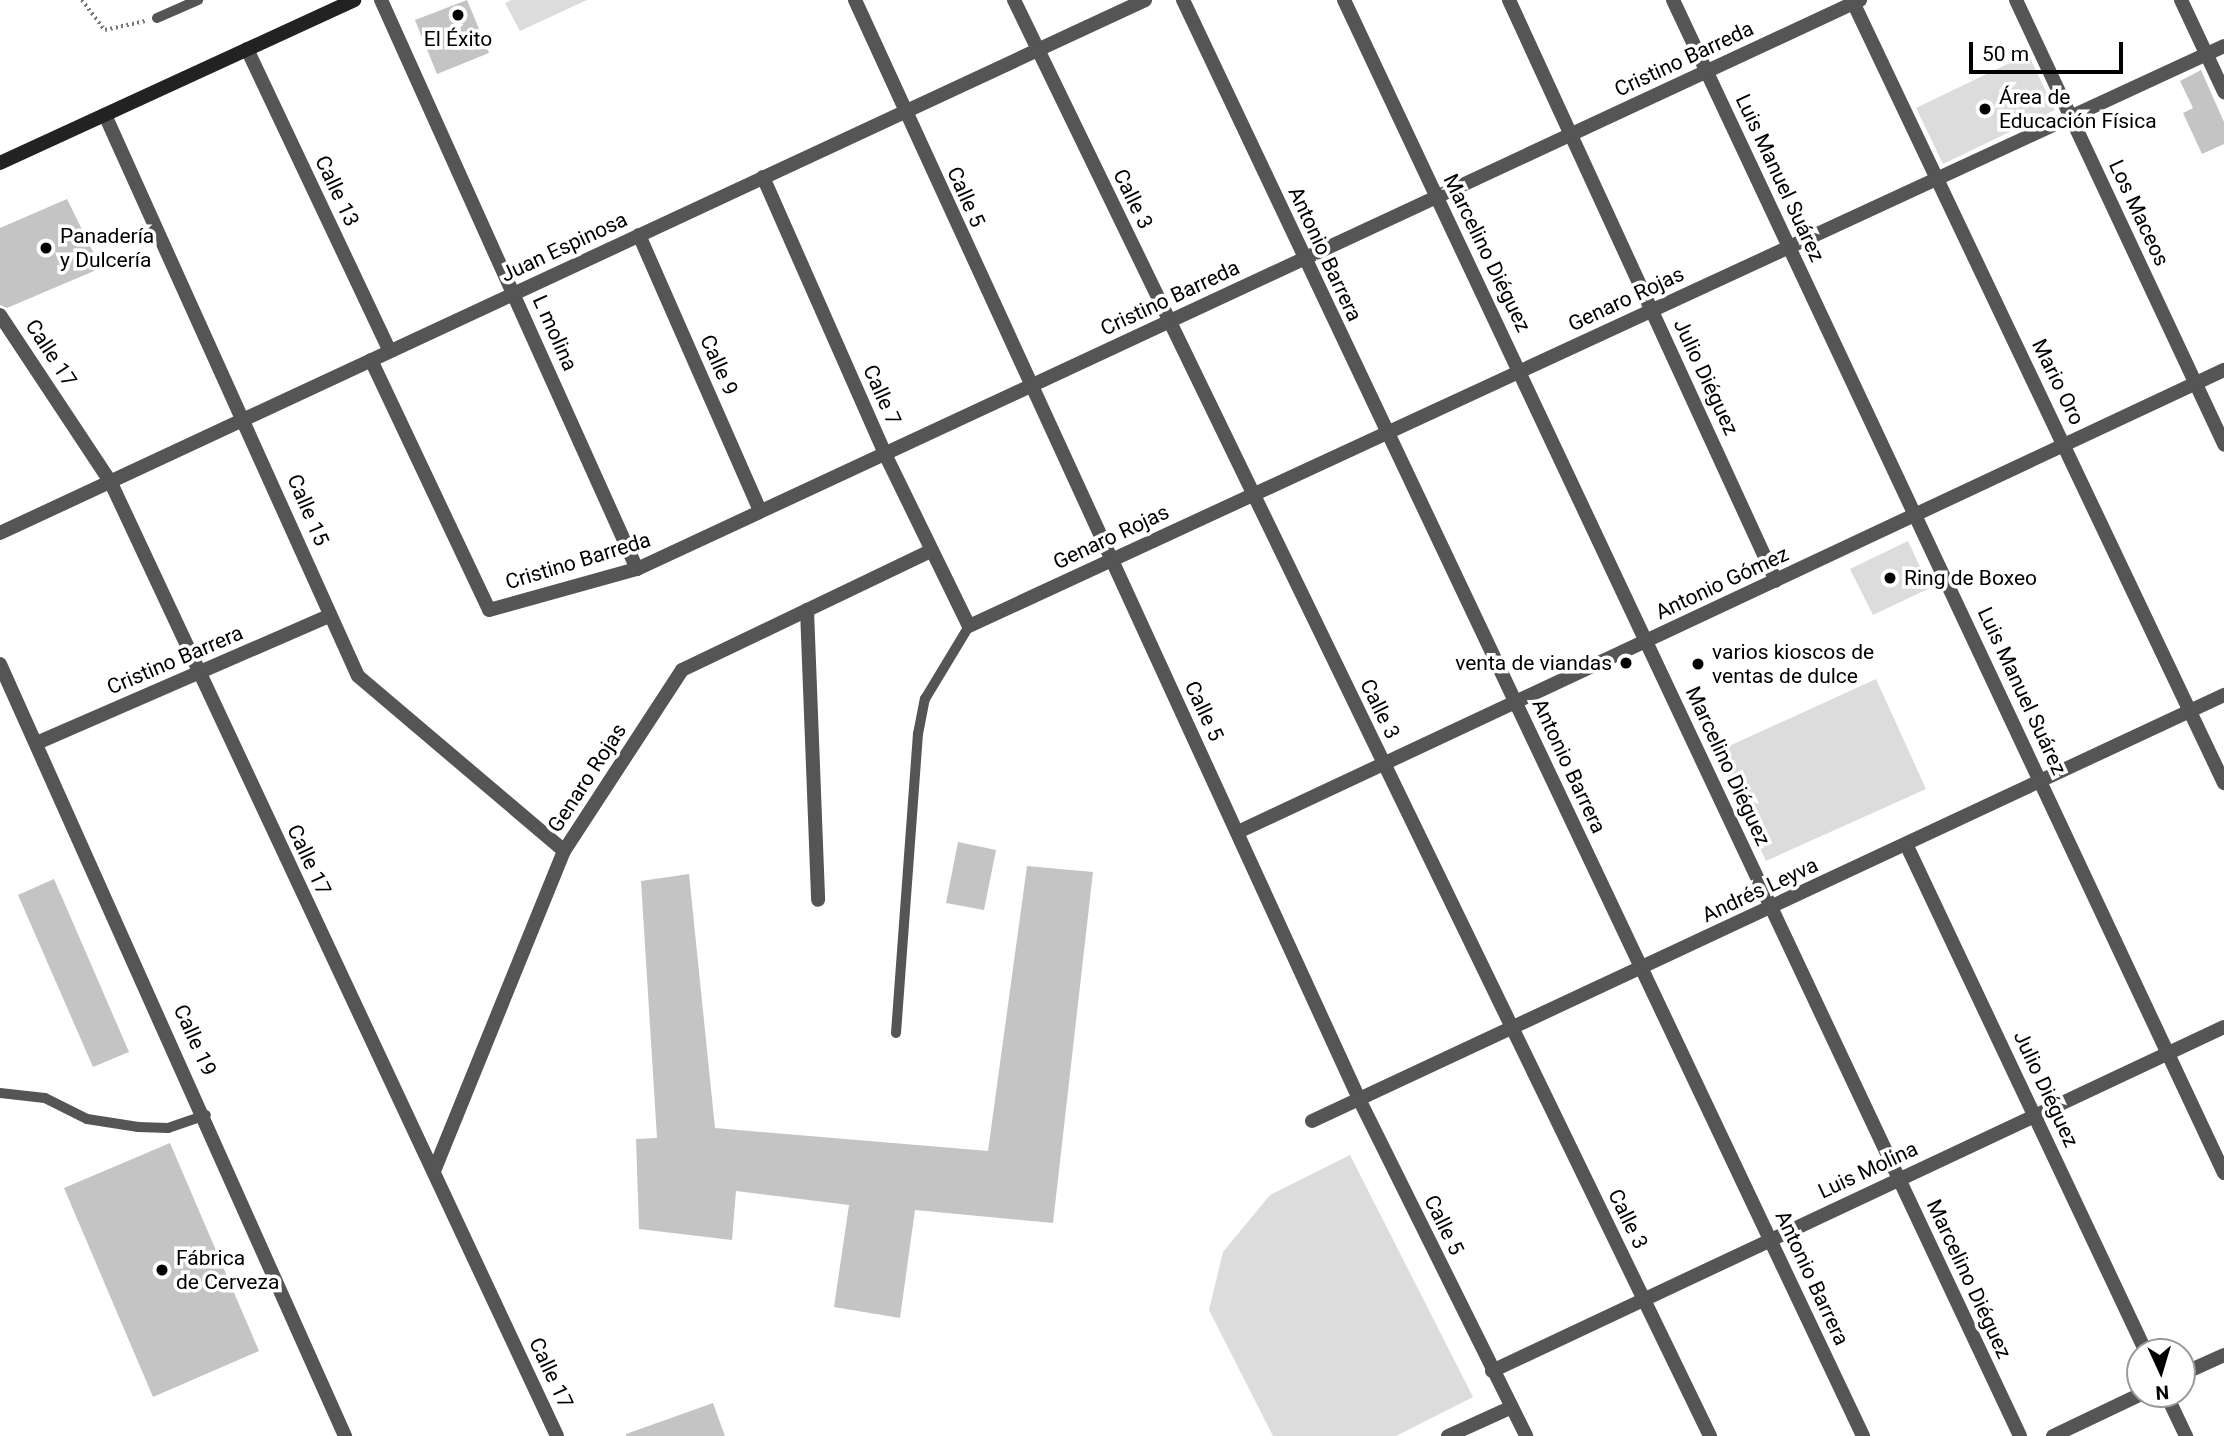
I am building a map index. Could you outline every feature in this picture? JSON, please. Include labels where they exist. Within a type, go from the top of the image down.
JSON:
[{"type":"main road","points":[[0,163],[354,0]]},
{"type":"street","name":"L molina","points":[[381,0],[637,569]]},
{"type":"street","name":"Calle 5","points":[[855,0],[1028,386],[1238,832],[1359,1099],[1526,1436]]},
{"type":"street","name":"Calle 3","points":[[1014,0],[1252,496],[1710,1436]]},
{"type":"street","name":"Juan Espinosa","points":[[0,533],[1145,0]]},
{"type":"street","name":"Antonio Barrera","points":[[1183,0],[1863,1436]]},
{"type":"street","name":"Marcelino Diéguez","points":[[1345,0],[2020,1436]]},
{"type":"street","name":"Julio Diéguez","points":[[1509,0],[1776,580]]},
{"type":"street","name":"Luis Manuel Suárez","points":[[1673,0],[2224,1173]]},
{"type":"street","name":"Los Maceos","points":[[2015,0],[2224,444]]},
{"type":"street","points":[[2181,0],[2224,92]]},
{"type":"street","name":"Cristino Barreda","points":[[371,360],[489,610],[637,569],[1855,1]]},
{"type":"street","name":"Mario Oro","points":[[1855,1],[2224,783]]},
{"type":"street","name":"Genaro Rojas","points":[[969,626],[2224,46]]},
{"type":"street","name":"Calle 13","points":[[247,49],[390,351]]},
{"type":"street","name":"Calle 15","points":[[105,115],[247,418],[329,616],[358,676],[398,716],[564,851]]},
{"type":"street","name":"Calle 7","points":[[763,177],[884,454],[969,626]]},
{"type":"street","name":"Calle 9","points":[[639,235],[760,511]]},
{"type":"street","name":"Calle 17","points":[[0,315],[111,483],[557,1436]]},
{"type":"street","name":"Antonio Gómez","points":[[1238,832],[2224,370]]},
{"type":"street","name":"Genaro Rojas","points":[[434,1171],[564,851],[682,670],[932,550]]},
{"type":"street","points":[[807,610],[818,900]]},
{"type":"street","name":"Cristino Barrera","points":[[39,742],[329,616]]},
{"type":"street","name":"Calle 19","points":[[0,664],[39,742],[206,1115],[345,1436]]},
{"type":"street","name":"Andrés Leyva","points":[[1312,1121],[2224,695]]},
{"type":"street","name":"Julio Diéguez","points":[[1906,844],[2140,1338]]},
{"type":"street","name":"Luis Molina","points":[[1492,1371],[2224,1027]]},
{"type":"street","points":[[2196,1368],[2224,1355]]},
{"type":"street","points":[[2053,1436],[2126,1401]]},
{"type":"street","points":[[1447,1436],[1512,1406]]},
{"type":"street","points":[[2173,1408],[2186,1436]]},
{"type":"lane","points":[[157,18],[198,0]]},
{"type":"lane","points":[[896,1033],[918,734],[925,699],[969,626]]},
{"type":"lane","points":[[0,1093],[45,1098],[86,1119],[138,1127],[168,1128],[206,1115]]},
{"type":"path","points":[[82,0],[105,30],[157,18]]},
{"type":"shaded area","points":[[511,0],[587,0],[520,31],[505,3]]},
{"type":"shaded area","name":"Área de Educación Física","points":[[2028,54],[2055,110],[1943,164],[1916,108]]},
{"type":"shaded area","name":"Ring de Boxeo","points":[[1908,541],[1930,588],[1873,615],[1850,569]]},
{"type":"shaded area","points":[[1876,679],[1926,789],[1766,861],[1716,752]]},
{"type":"shaded area","points":[[1350,1155],[1473,1397],[1396,1436],[1273,1436],[1209,1310],[1223,1252],[1270,1195]]},
{"type":"building","points":[[467,0],[489,53],[437,74],[415,20]]},
{"type":"building","points":[[2201,70],[2224,122],[2224,144],[2202,154],[2183,113],[2193,108],[2180,81]]},
{"type":"building","name":"Panadería y Dulcería","points":[[67,199],[101,268],[7,308],[0,305],[0,228]]},
{"type":"building","points":[[958,842],[996,850],[984,910],[946,903]]},
{"type":"building","points":[[1027,866],[1093,872],[1053,1223],[915,1210],[900,1318],[834,1307],[849,1205],[736,1191],[732,1240],[639,1229],[636,1139],[657,1138],[641,881],[689,874],[715,1128],[988,1151]]},
{"type":"building","points":[[54,879],[129,1052],[93,1067],[18,895]]},
{"type":"building","name":"Fábrica de Cerveza","points":[[170,1143],[259,1351],[153,1397],[64,1188]]},
{"type":"building","points":[[713,1403],[725,1436],[626,1436],[626,1434]]},
{"type":"place","name":"El Éxito","points":[[458,15]]},
{"type":"place","name":"Área de Educación Física","points":[[1985,109]]},
{"type":"place","name":"Panadería y Dulcería","points":[[46,248]]},
{"type":"place","name":"Ring de Boxeo","points":[[1890,578]]},
{"type":"place","name":"venta de viandas","points":[[1626,663]]},
{"type":"place","name":"varios kioscos de ventas de dulce","points":[[1698,664]]},
{"type":"place","name":"Fábrica de Cerveza","points":[[162,1270]]}]
